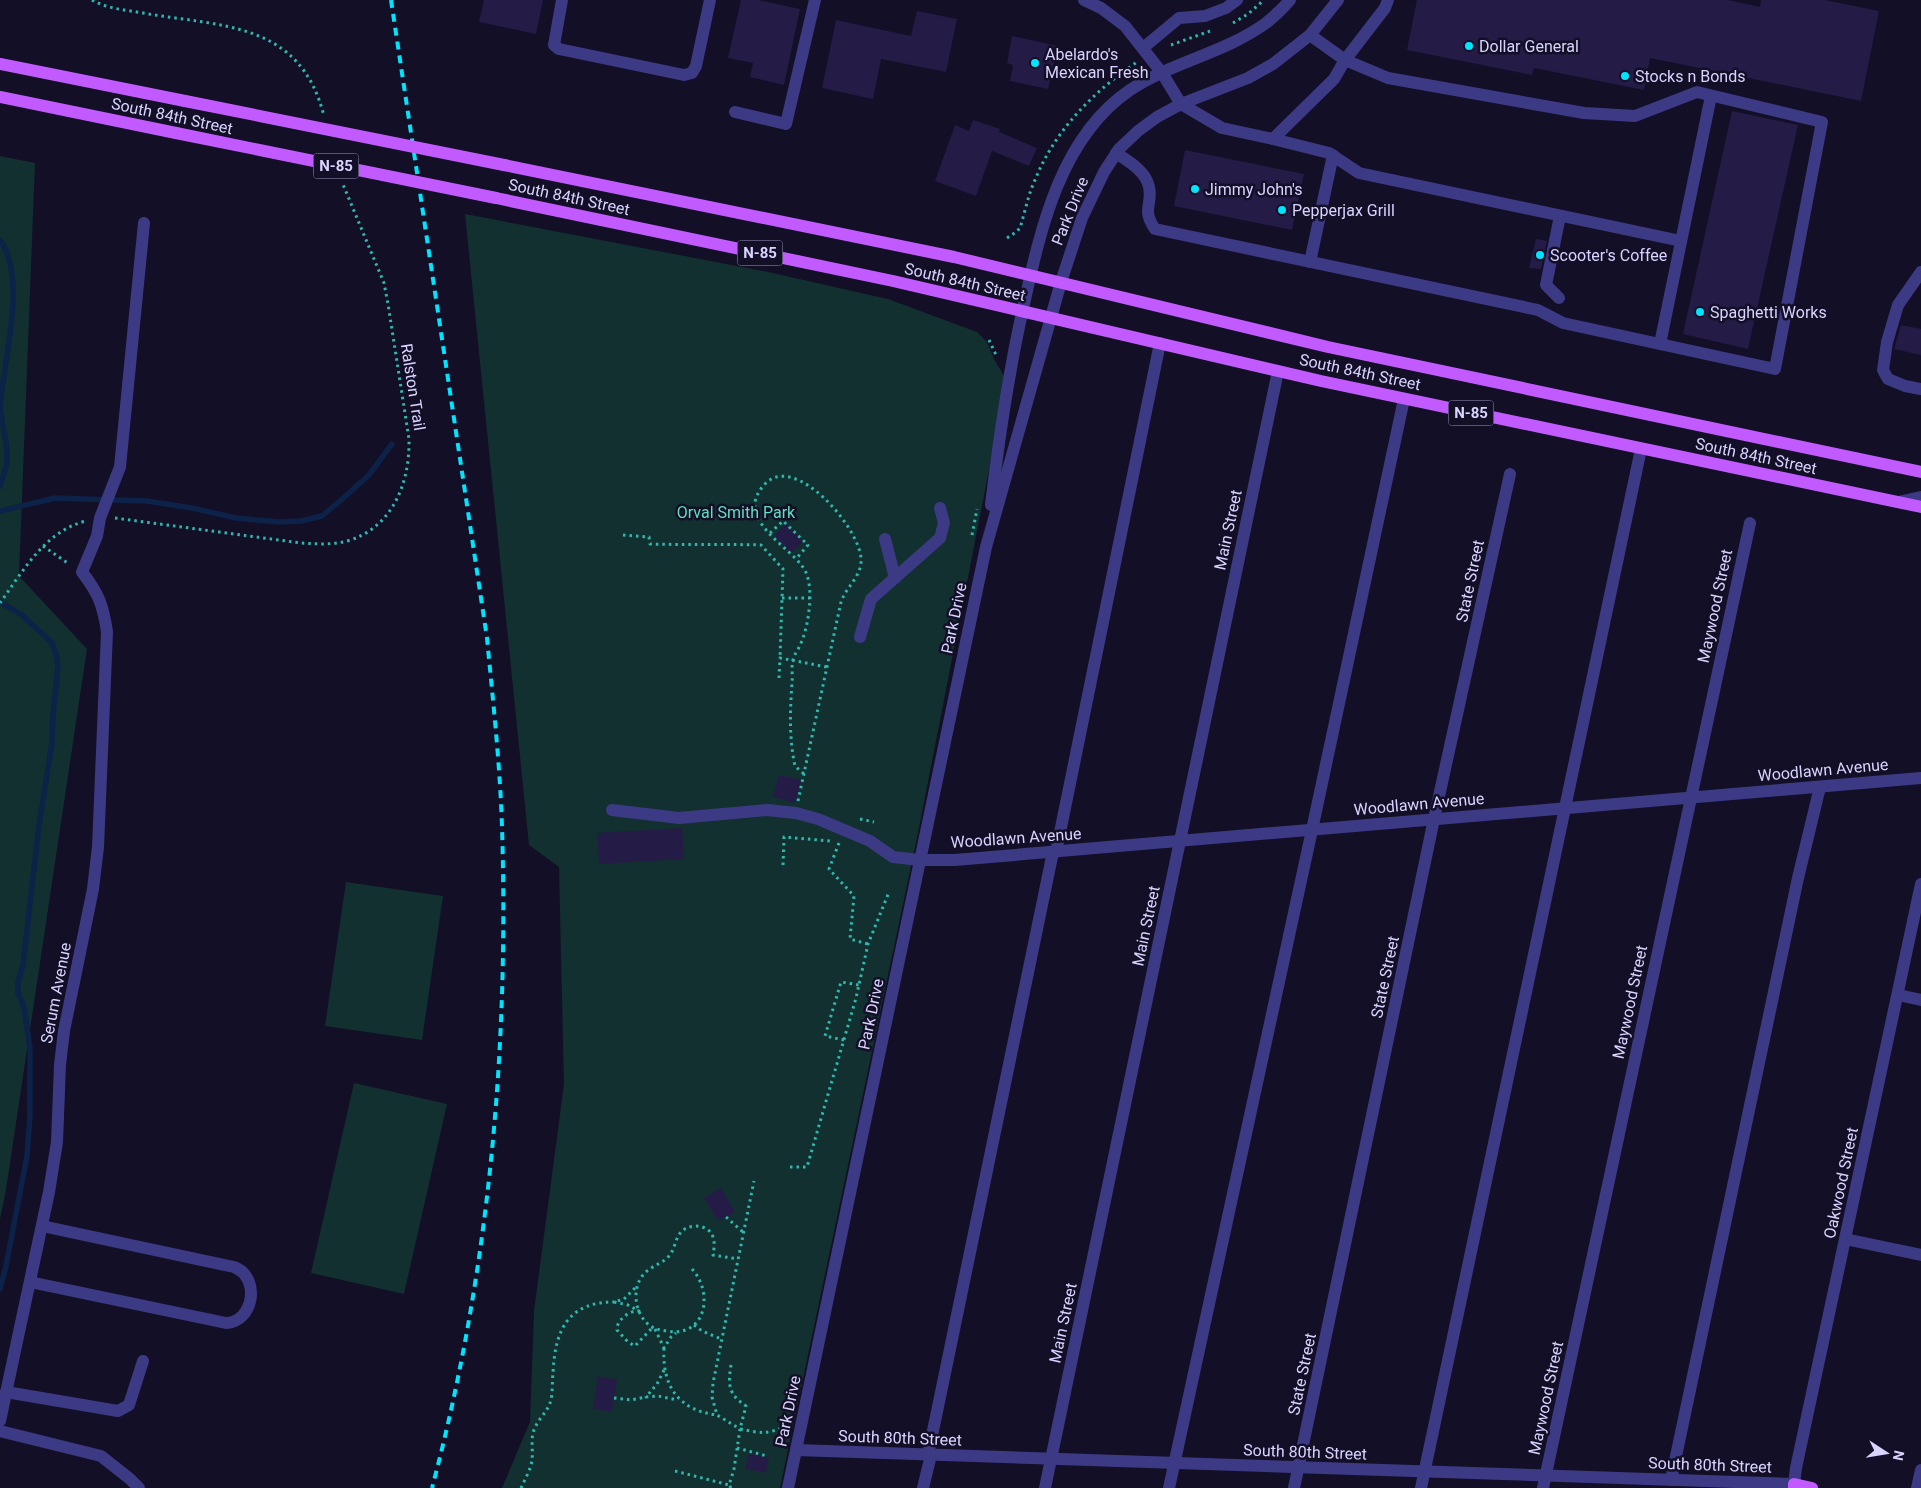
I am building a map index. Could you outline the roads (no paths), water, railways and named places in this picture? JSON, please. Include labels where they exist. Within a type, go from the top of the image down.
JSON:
[{"type":"main road","name":"South 84th Street","points":[[0,64],[504,165],[730,213],[879,241],[1061,282],[1328,347],[1921,472]]},
{"type":"main road","name":"South 84th Street","points":[[0,97],[893,281],[1404,399],[1921,507]]},
{"type":"main road","name":"South 80th Street","points":[[1794,1486],[1812,1488]]},
{"type":"street","points":[[562,0],[554,37],[554,45],[559,49],[684,75],[692,73],[696,66],[710,0]]},
{"type":"street","points":[[735,112],[786,124],[815,0]]},
{"type":"street","points":[[1084,0],[1113,16],[1143,48],[1162,73],[1181,104],[1222,128],[1329,153],[1359,173],[1681,241]]},
{"type":"street","points":[[1143,48],[1179,18],[1205,16],[1226,8],[1237,0]]},
{"type":"street","name":"Park Drive","points":[[788,1488],[986,547],[1061,282],[1087,205],[1116,153],[1138,131],[1181,104],[1248,78],[1273,64],[1310,35],[1338,0]]},
{"type":"street","points":[[1273,139],[1334,79],[1345,60],[1385,8],[1388,0]]},
{"type":"street","name":"Park Drive","points":[[986,547],[1001,423],[1022,312],[1041,230],[1065,169],[1082,140],[1111,105],[1131,90],[1162,73],[1248,34],[1265,23],[1286,2]]},
{"type":"street","points":[[1116,153],[1145,176],[1150,188],[1147,211],[1149,220],[1155,229],[1538,310],[1563,323],[1775,369],[1822,122],[1697,92],[1635,116],[1584,113],[1388,78],[1345,60],[1310,35]]},
{"type":"street","points":[[1660,344],[1711,96]]},
{"type":"street","points":[[1310,262],[1333,156]]},
{"type":"street","points":[[1558,298],[1546,285],[1560,216]]},
{"type":"street","name":"Serum Avenue","points":[[0,1421],[42,1226],[57,1142],[60,1064],[64,1031],[93,889],[98,847],[107,632],[103,609],[96,590],[82,572],[97,536],[100,518],[120,466],[144,223]]},
{"type":"street","points":[[1921,272],[1898,305],[1887,342],[1883,370],[1888,380],[1921,389]]},
{"type":"street","points":[[923,1488],[1160,343]]},
{"type":"street","name":"Main Street","points":[[1045,1488],[1278,371]]},
{"type":"street","points":[[1168,1488],[1404,399]]},
{"type":"street","points":[[1421,1488],[1641,449]]},
{"type":"street","name":"State Street","points":[[1294,1488],[1434,819],[1510,474]]},
{"type":"street","points":[[1898,502],[1921,497]]},
{"type":"street","points":[[860,636],[871,599],[940,538],[944,523],[940,508]]},
{"type":"street","name":"Maywood Street","points":[[1544,1482],[1750,523]]},
{"type":"street","points":[[884,539],[895,578]]},
{"type":"street","name":"Woodlawn Avenue","points":[[612,810],[679,818],[767,810],[796,813],[818,819],[842,836],[870,841],[893,857],[920,860],[955,860],[1921,778]]},
{"type":"street","points":[[1672,1483],[1790,915],[1820,787]]},
{"type":"street","name":"Oakwood Street","points":[[1794,1486],[1796,1468],[1921,884]]},
{"type":"street","points":[[1898,995],[1921,1000]]},
{"type":"street","points":[[30,1282],[226,1323],[233,1323],[245,1314],[249,1305],[251,1287],[249,1279],[242,1270],[42,1226]]},
{"type":"street","points":[[1845,1239],[1921,1255]]},
{"type":"street","points":[[6,1392],[118,1411],[129,1405],[143,1361]]},
{"type":"street","points":[[0,1431],[101,1456],[139,1488]]},
{"type":"street","name":"South 80th Street","points":[[796,1450],[1425,1472],[1544,1482],[1794,1486]]},
{"type":"street","points":[[1917,1488],[1921,1470]]},
{"type":"waterway","points":[[0,240],[8,256],[12,276],[13,298],[12,321],[0,407]]},
{"type":"waterway","points":[[0,408],[7,449],[7,464],[0,486]]},
{"type":"waterway","points":[[0,511],[55,498],[147,501],[192,508],[236,518],[280,522],[301,521],[322,516],[341,500],[369,475],[392,444]]},
{"type":"waterway","points":[[0,602],[22,615],[51,642],[56,653],[58,666],[52,743],[39,825],[23,965],[18,982],[18,993],[24,1007],[30,1048],[30,1116],[27,1156],[0,1289]]},
{"type":"railway","points":[[391,0],[487,638],[498,756],[502,827],[502,993],[498,1077],[491,1160],[468,1326],[452,1407],[432,1488]]},
{"type":"place","name":"Dollar General","points":[[1469,46]]},
{"type":"place","name":"Abelardo's Mexican Fresh","points":[[1035,63]]},
{"type":"place","name":"Stocks n Bonds","points":[[1625,76]]},
{"type":"place","name":"Jimmy John's","points":[[1195,189]]},
{"type":"place","name":"Pepperjax Grill","points":[[1282,210]]},
{"type":"place","name":"Scooter's Coffee","points":[[1540,255]]},
{"type":"place","name":"Spaghetti Works","points":[[1700,312]]},
{"type":"park label","name":"Orval Smith Park","points":[[736,512]]}]
